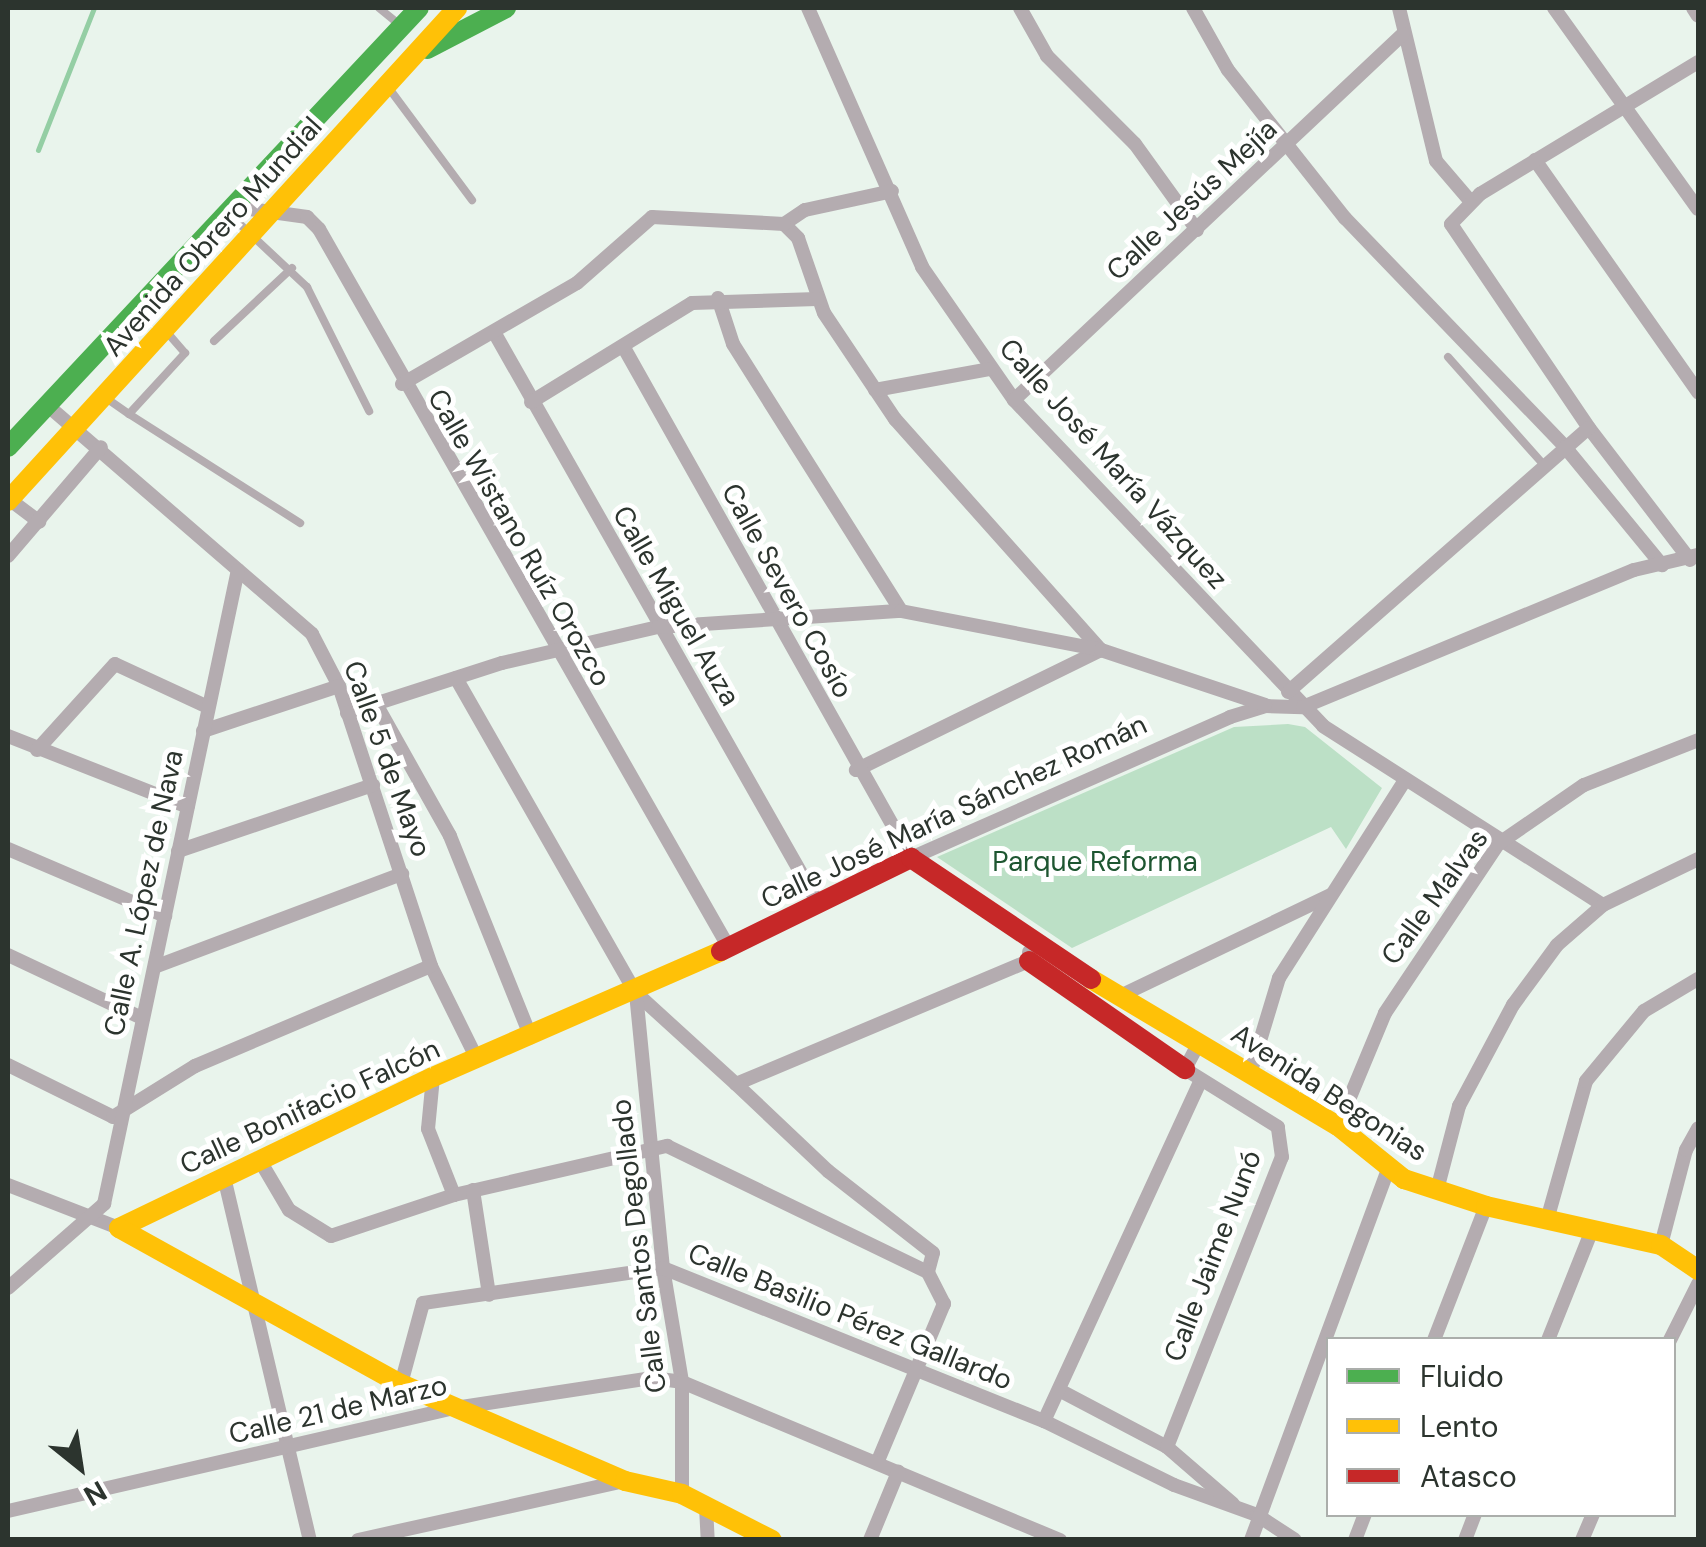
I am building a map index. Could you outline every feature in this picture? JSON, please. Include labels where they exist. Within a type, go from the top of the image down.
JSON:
[{"type":"street","name":"Avenida Obrero Mundial","points":[[8,447],[419,8]]},
{"type":"street","name":"Avenida Obrero Mundial","points":[[8,500],[167,332],[456,8]]},
{"type":"street","points":[[404,63],[506,8]]},
{"type":"street","name":"Calle José María Vázquez","points":[[808,8],[892,192],[922,268],[1014,400],[1323,726],[1498,844],[1603,905]]},
{"type":"street","points":[[1020,8],[1047,56],[1136,144],[1197,230]]},
{"type":"street","points":[[1193,8],[1228,70],[1345,218],[1565,447],[1662,565]]},
{"type":"street","points":[[1399,8],[1436,161],[1471,202]]},
{"type":"street","points":[[1554,8],[1616,100],[1626,105],[1698,209]]},
{"type":"street","points":[[1693,8],[1698,16]]},
{"type":"street","name":"Calle Jesús Mejía","points":[[1014,400],[1403,34]]},
{"type":"street","points":[[1306,711],[1602,583],[1694,558],[1589,428],[1451,224],[1471,202],[1535,160],[1698,62]]},
{"type":"street","points":[[1535,160],[1698,392]]},
{"type":"street","points":[[402,384],[583,278],[634,226],[652,217],[784,224],[805,210],[892,192]]},
{"type":"street","name":"Calle Wistano Ruíz Orozco","points":[[232,210],[275,210],[307,217],[318,229],[554,651],[728,946]]},
{"type":"street","points":[[784,224],[798,238],[817,299],[875,390],[1101,650]]},
{"type":"street","points":[[531,402],[692,303],[718,298],[817,299]]},
{"type":"street","points":[[718,298],[743,360],[901,610]]},
{"type":"street","name":"Calle Miguel Auza","points":[[494,332],[818,903]]},
{"type":"street","name":"Calle Severo Cosío","points":[[623,346],[856,770],[911,858]]},
{"type":"street","points":[[875,390],[989,369]]},
{"type":"street","name":"Calle 5 de Mayo","points":[[47,405],[79,426],[312,634],[339,686],[431,966],[476,1060]]},
{"type":"street","points":[[1288,692],[1543,464],[1589,428]]},
{"type":"street","points":[[8,556],[101,447]]},
{"type":"street","points":[[8,500],[39,522]]},
{"type":"street","name":"Calle A. López de Nava","points":[[90,1221],[104,1204],[126,1113],[142,1018],[238,570]]},
{"type":"street","points":[[346,713],[456,678],[658,627],[901,610],[1101,650],[1266,706]]},
{"type":"street","points":[[856,770],[1101,650]]},
{"type":"street","points":[[37,750],[115,664],[208,707]]},
{"type":"street","points":[[456,678],[636,993],[828,1171],[932,1253],[928,1272]]},
{"type":"street","points":[[203,731],[339,686]]},
{"type":"street","points":[[376,704],[450,836],[531,1037]]},
{"type":"street","name":"Calle José María Sánchez Román","points":[[636,993],[911,858],[1266,706],[1306,711]]},
{"type":"street","points":[[8,736],[188,806]]},
{"type":"street","name":"Calle Malvas","points":[[1338,1126],[1384,1013],[1498,844],[1584,785],[1698,740]]},
{"type":"street","points":[[1250,1074],[1267,1004],[1404,782]]},
{"type":"street","points":[[178,850],[373,785]]},
{"type":"street","points":[[8,849],[165,916]]},
{"type":"street","name":"Avenida Begonias","points":[[911,858],[1029,952],[1120,996],[1338,1126],[1388,1170],[1486,1206],[1661,1246],[1698,1270]]},
{"type":"street","points":[[1437,1190],[1460,1106],[1513,1005],[1557,946],[1603,905],[1698,859]]},
{"type":"street","points":[[156,966],[402,874]]},
{"type":"street","points":[[1120,996],[1332,895]]},
{"type":"street","points":[[736,1084],[1029,952],[1193,1075]]},
{"type":"street","points":[[8,955],[142,1018]]},
{"type":"street","points":[[8,1065],[113,1117],[126,1113],[194,1066],[431,966]]},
{"type":"street","points":[[1546,1220],[1586,1081],[1644,1012],[1698,979]]},
{"type":"street","name":"Calle Bonifacio Falcón","points":[[118,1228],[434,1077],[636,993]]},
{"type":"street","name":"Calle Santos Degollado","points":[[636,993],[663,1268],[682,1382],[682,1494]]},
{"type":"street","points":[[1044,1422],[1193,1075],[1199,1042]]},
{"type":"street","name":"Calle Jaime Nunó","points":[[1167,1447],[1282,1157],[1278,1127],[1193,1075]]},
{"type":"street","points":[[434,1077],[428,1129],[454,1194]]},
{"type":"street","points":[[1661,1246],[1686,1150],[1698,1128]]},
{"type":"street","points":[[259,1159],[289,1210],[331,1236],[454,1194],[667,1146],[928,1272],[944,1304],[876,1463]]},
{"type":"street","points":[[1251,1540],[1388,1170]]},
{"type":"street","points":[[224,1176],[310,1540]]},
{"type":"street","points":[[8,1185],[90,1221],[118,1228],[401,1384],[625,1481],[682,1494],[772,1540]]},
{"type":"street","points":[[473,1190],[488,1294]]},
{"type":"street","points":[[1435,1337],[1486,1206]]},
{"type":"street","points":[[8,1288],[90,1221]]},
{"type":"street","points":[[1549,1337],[1592,1230]]},
{"type":"street","name":"Calle Basilio Pérez Gallardo","points":[[401,1384],[423,1303],[663,1268],[915,1374],[1044,1422],[1174,1485],[1258,1515],[1296,1540]]},
{"type":"street","points":[[1672,1337],[1698,1284]]},
{"type":"street","name":"Calle 21 de Marzo","points":[[8,1511],[455,1408],[651,1378],[682,1382]]},
{"type":"street","points":[[682,1382],[1060,1540]]},
{"type":"street","name":"Calle Basilio Pérez Gallardo","points":[[1060,1390],[1167,1447],[1233,1504]]},
{"type":"street","points":[[870,1540],[898,1472]]},
{"type":"street","points":[[358,1540],[625,1481]]},
{"type":"street","points":[[706,1508],[708,1540]]},
{"type":"lane","points":[[379,8],[403,26]]},
{"type":"lane","points":[[386,84],[472,200]]},
{"type":"lane","points":[[232,210],[292,268],[369,411]]},
{"type":"lane","points":[[214,341],[292,268]]},
{"type":"lane","points":[[129,414],[185,353],[167,332]]},
{"type":"lane","points":[[1448,357],[1543,464]]},
{"type":"lane","points":[[106,398],[300,523]]},
{"type":"green space","name":"Parque Reforma","points":[[1234,727],[1305,727],[1382,788],[1346,849],[1331,827],[1072,948],[937,857]]},
{"type":"waterway","points":[[38,150],[94,8]]},
{"type":"traffic: fast","points":[[8,447],[419,8]]},
{"type":"traffic: fast","points":[[427,49],[506,8]]},
{"type":"traffic: slow","points":[[8,501],[457,8]]},
{"type":"traffic: slow","points":[[119,1228],[433,1077],[721,951]]},
{"type":"traffic: slow","points":[[1091,979],[1338,1126],[1404,1179],[1486,1206],[1661,1245],[1698,1270]]},
{"type":"traffic: slow","points":[[119,1228],[401,1384],[625,1481],[682,1494],[772,1540]]},
{"type":"traffic: jam","points":[[721,951],[911,858],[1091,979]]},
{"type":"traffic: jam","points":[[1029,961],[1185,1069]]}]
